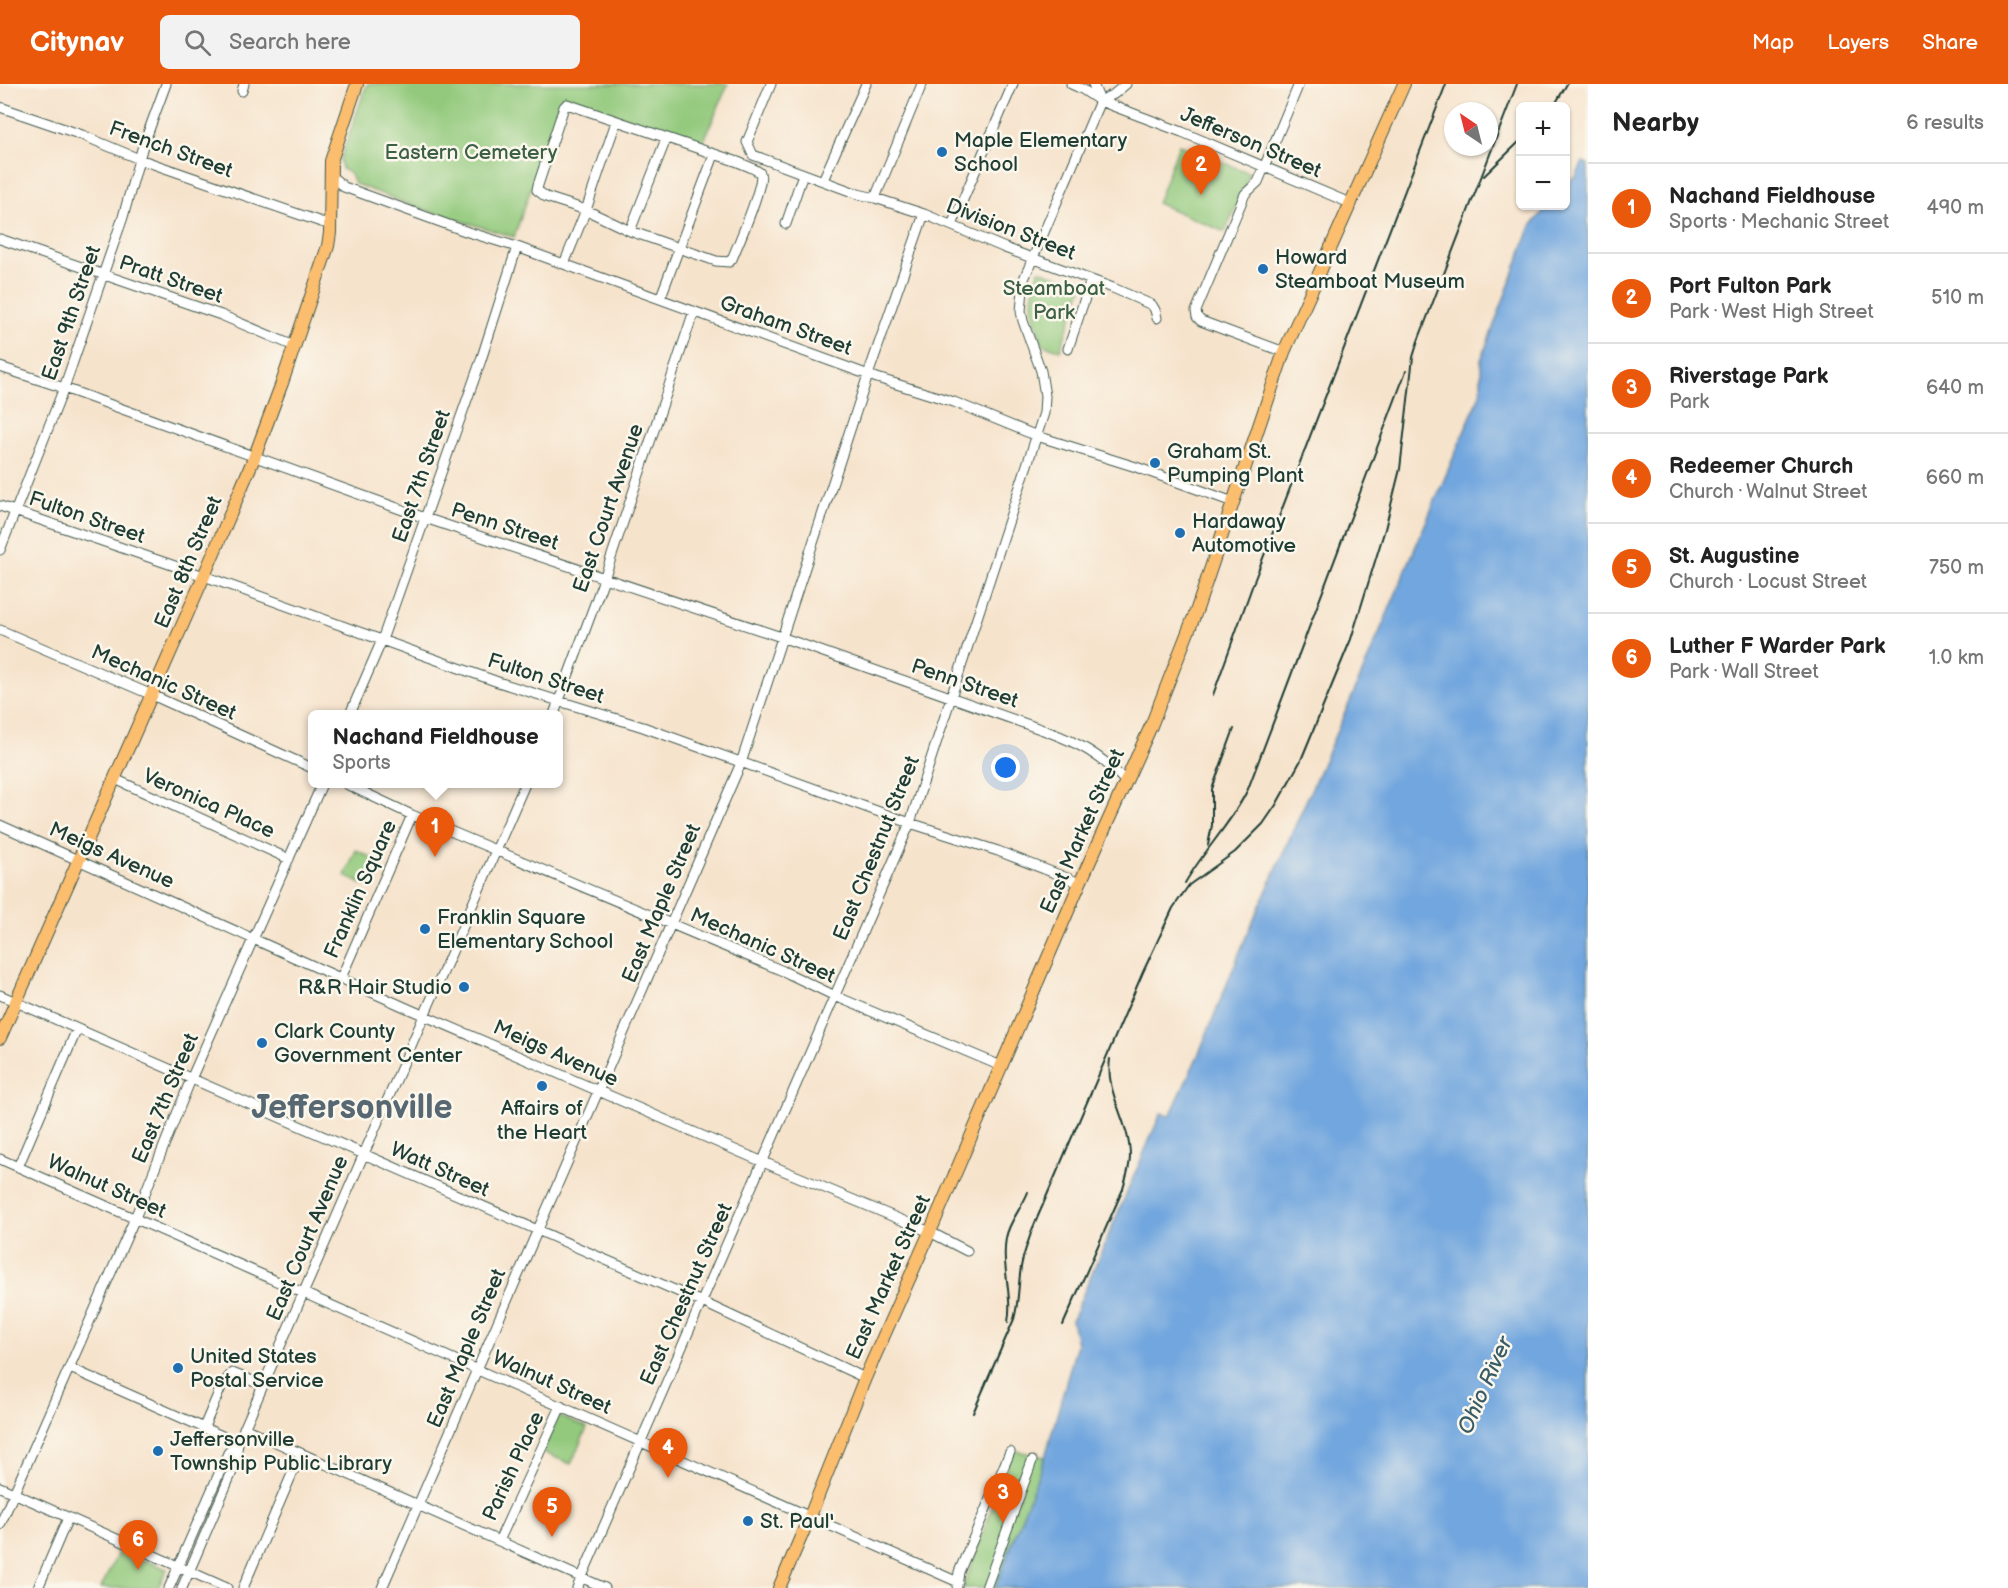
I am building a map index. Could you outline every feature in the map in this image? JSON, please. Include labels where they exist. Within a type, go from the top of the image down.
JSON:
[{"type":"main road","name":"East 8th Street","points":[[0,1038],[80,860],[254,458],[328,246],[330,161],[357,84]]},
{"type":"main road","name":"East Market Street","points":[[779,1588],[865,1378],[1150,726],[1197,609],[1284,352],[1404,84]]},
{"type":"street","name":"East 9th Street","points":[[0,550],[64,388],[166,84]]},
{"type":"street","name":"Division Street","points":[[771,84],[747,142],[753,155],[858,194],[924,214],[1145,302],[1155,310],[1157,318]]},
{"type":"street","points":[[823,180],[866,84]]},
{"type":"street","points":[[875,198],[922,84]]},
{"type":"street","points":[[952,225],[1013,84]]},
{"type":"street","name":"Jefferson Street","points":[[1071,84],[1100,101],[1182,132],[1352,204]]},
{"type":"street","points":[[1093,84],[1100,101],[1114,94],[1126,84]]},
{"type":"street","points":[[1284,352],[1201,321],[1197,317],[1196,310],[1245,194],[1258,183],[1299,84]]},
{"type":"street","name":"East Chestnut Street","points":[[577,1588],[909,823],[1044,412],[1045,396],[1041,371],[1021,311],[1022,291],[1032,258],[1100,101]]},
{"type":"street","points":[[567,104],[616,122],[738,162],[760,172],[762,177],[759,189],[729,262],[716,261],[630,231],[586,210],[546,197],[537,190],[564,107],[567,104]]},
{"type":"street","name":"French Street","points":[[0,107],[82,135],[139,159],[330,224]]},
{"type":"street","points":[[564,264],[586,210],[616,122]]},
{"type":"street","points":[[630,231],[666,139]]},
{"type":"street","points":[[660,300],[714,155]]},
{"type":"street","points":[[786,224],[803,174]]},
{"type":"street","name":"Graham Street","points":[[330,175],[344,187],[468,232],[517,247],[868,375],[954,402],[1037,436],[1136,467],[1233,502]]},
{"type":"street","name":"East Maple Street","points":[[382,1588],[741,763],[868,375],[924,214]]},
{"type":"street","name":"Pratt Street","points":[[0,239],[221,315],[294,346]]},
{"type":"street","name":"East 7th Street","points":[[352,710],[382,640],[481,360],[517,247]]},
{"type":"street","points":[[1068,349],[1090,280]]},
{"type":"street","name":"East Court Avenue","points":[[555,710],[604,579],[694,311]]},
{"type":"street","name":"Penn Street","points":[[0,367],[425,518],[781,636],[1070,739],[1097,755],[1125,781]]},
{"type":"street","name":"Fulton Street","points":[[0,506],[558,702],[643,728],[909,823],[998,851],[1080,883]]},
{"type":"street","name":"Mechanic Street","points":[[0,630],[152,695],[308,766]]},
{"type":"street","name":"Veronica Place","points":[[115,779],[289,859]]},
{"type":"street","name":"East 7th Street","points":[[0,1525],[135,1218],[191,1079],[320,788]]},
{"type":"street","name":"Mechanic Street","points":[[356,788],[412,815],[783,971],[835,996],[1001,1066]]},
{"type":"street","name":"East Court Avenue","points":[[182,1588],[235,1465],[238,1443],[244,1428],[523,788]]},
{"type":"street","name":"Franklin Square","points":[[341,978],[412,815]]},
{"type":"street","name":"Meigs Avenue","points":[[0,825],[423,1015],[598,1092],[930,1232],[967,1251]]},
{"type":"street","name":"Watt Street","points":[[0,995],[702,1302],[865,1378]]},
{"type":"street","points":[[18,1167],[77,1029]]},
{"type":"street","name":"Walnut Street","points":[[0,1159],[810,1516],[957,1585]]},
{"type":"street","points":[[70,1368],[238,1443]]},
{"type":"street","points":[[204,1427],[222,1385],[232,1373],[263,1384]]},
{"type":"street","name":"Parish Place","points":[[499,1541],[561,1406]]},
{"type":"street","points":[[244,1428],[604,1588]]},
{"type":"street","name":"East Court Avenue","points":[[169,1588],[228,1453],[238,1443]]},
{"type":"street","points":[[957,1585],[959,1572],[1010,1452]]},
{"type":"street","points":[[243,1588],[301,1453]]},
{"type":"street","points":[[987,1588],[1032,1461]]},
{"type":"street","points":[[0,1487],[227,1588]]},
{"type":"street","points":[[38,1588],[68,1518]]},
{"type":"green space","name":"Eastern Cemetery","points":[[367,84],[728,84],[703,143],[563,97],[514,237],[422,209],[355,184],[349,173],[342,169],[340,160]]},
{"type":"green space","points":[[1179,145],[1250,173],[1225,232],[1157,203]]},
{"type":"green space","name":"Steamboat Park","points":[[1039,270],[1083,285],[1060,350],[1043,345],[1034,316],[1032,300]]},
{"type":"green space","points":[[356,850],[377,860],[366,886],[345,876]]},
{"type":"green space","points":[[558,1416],[587,1428],[571,1464],[543,1451]]},
{"type":"green space","points":[[1013,1450],[1045,1457],[995,1588],[963,1588]]},
{"type":"green space","points":[[119,1551],[167,1569],[158,1588],[101,1588]]},
{"type":"water","name":"Ohio River","points":[[1583,162],[1588,164],[1588,1588],[995,1588],[1045,1457],[1077,1344],[1072,1320],[1161,1113],[1170,1116],[1199,1053],[1243,944],[1355,690],[1481,392],[1481,360],[1531,226],[1545,210],[1570,210],[1570,181],[1576,177]]},
{"type":"railway","points":[[1213,695],[1253,584],[1446,84]]},
{"type":"railway","points":[[973,1413],[1014,1319],[1022,1262],[1032,1230],[1143,972],[1173,908],[1189,885],[1235,852],[1263,824],[1276,805],[1301,760],[1351,639],[1385,529],[1400,469],[1413,357],[1517,84]]},
{"type":"railway","points":[[1556,102],[1567,84]]},
{"type":"railway","points":[[1484,176],[1516,145]]},
{"type":"railway","points":[[1185,883],[1234,814],[1248,789],[1406,371]]},
{"type":"railway","points":[[1208,845],[1212,825],[1212,789],[1234,729]]},
{"type":"railway","points":[[1063,1325],[1123,1189],[1129,1164],[1129,1144],[1111,1084],[1110,1059]]},
{"type":"railway","points":[[1008,1322],[1006,1238],[1028,1192]]},
{"type":"place","name":"Maple Elementary School","points":[[942,152]]},
{"type":"place","name":"Port Fulton Park","points":[[1201,195]]},
{"type":"place","name":"Howard Steamboat Museum","points":[[1263,269]]},
{"type":"place","name":"Graham St. Pumping Plant","points":[[1155,463]]},
{"type":"place","name":"Hardaway Automotive","points":[[1180,533]]},
{"type":"place","name":"Nachand Fieldhouse","points":[[435,857]]},
{"type":"place","name":"Franklin Square Elementary School","points":[[425,929]]},
{"type":"place","name":"R&R Hair Studio","points":[[464,987]]},
{"type":"place","name":"Clark County Government Center","points":[[262,1043]]},
{"type":"place","name":"Affairs of the Heart","points":[[542,1086]]},
{"type":"place","name":"United States Postal Service","points":[[178,1368]]},
{"type":"place","name":"Jeffersonville Township Public Library","points":[[158,1451]]},
{"type":"place","name":"Redeemer Church","points":[[668,1478]]},
{"type":"place","name":"St. Paul'","points":[[748,1521]]},
{"type":"place","name":"Riverstage Park","points":[[1003,1523]]},
{"type":"place","name":"St. Augustine","points":[[552,1537]]},
{"type":"place","name":"Luther F Warder Park","points":[[138,1570]]},
{"type":"district","name":"Jeffersonville","points":[[352,1106]]}]
